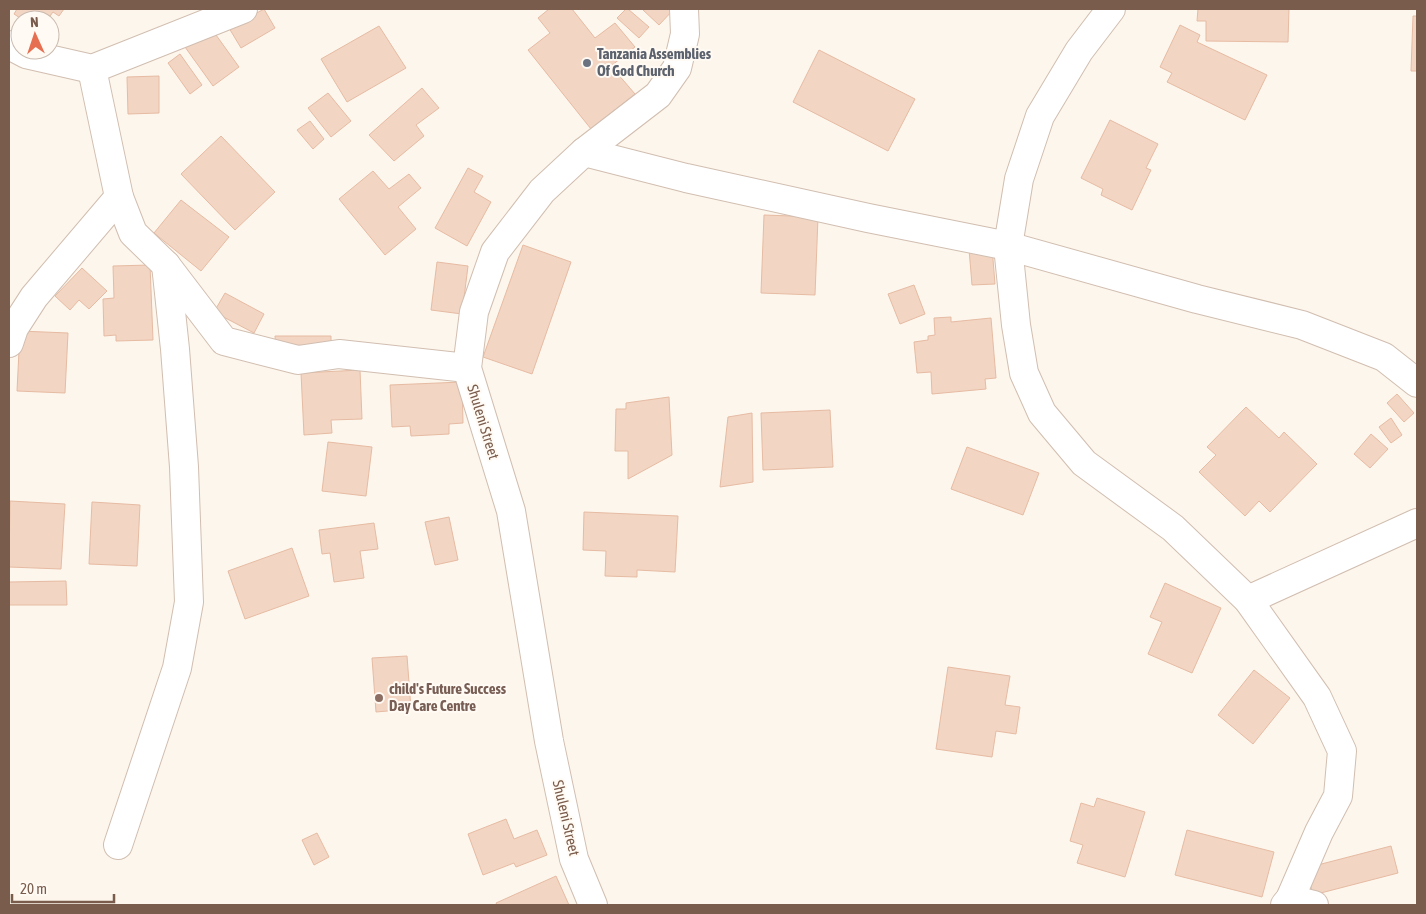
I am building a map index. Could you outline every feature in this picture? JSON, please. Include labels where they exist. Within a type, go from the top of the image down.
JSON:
[{"type":"street","points":[[9,45],[26,54],[92,70],[244,9]]},
{"type":"street","name":"Shuleni Street","points":[[593,905],[574,859],[549,742],[511,511],[467,368],[474,312],[495,252],[542,190],[584,152],[658,95],[677,68],[685,34],[684,9]]},
{"type":"street","points":[[1111,9],[1079,50],[1040,116],[1019,178],[1008,246],[1016,325],[1024,373],[1042,413],[1084,463],[1173,528],[1248,600],[1317,697],[1342,751],[1338,796],[1319,832],[1296,903]]},
{"type":"street","points":[[92,70],[119,198],[133,233],[166,265],[224,341],[298,360],[339,354],[467,368]]},
{"type":"street","points":[[584,152],[686,178],[868,218],[1008,246],[1302,325],[1384,356],[1417,383]]},
{"type":"street","points":[[9,342],[14,328],[34,297],[119,198]]},
{"type":"street","points":[[118,845],[177,668],[189,602],[184,467],[175,349],[166,265]]},
{"type":"street","points":[[1248,600],[1417,523]]},
{"type":"building","points":[[64,9],[60,15],[60,10],[16,10]]},
{"type":"building","points":[[264,9],[275,28],[241,48],[229,28]]},
{"type":"building","points":[[549,9],[572,9],[595,38],[615,23],[635,47],[611,66],[635,94],[591,129],[528,50],[550,33],[538,18]]},
{"type":"building","points":[[626,9],[649,27],[639,38],[617,18]]},
{"type":"building","points":[[642,9],[674,9],[659,25]]},
{"type":"building","points":[[1198,9],[1289,9],[1288,42],[1206,41],[1206,21],[1197,21]]},
{"type":"building","points":[[1413,16],[1417,16],[1417,71],[1411,71]]},
{"type":"building","points":[[1180,25],[1200,35],[1197,42],[1267,75],[1245,120],[1167,82],[1172,73],[1160,67]]},
{"type":"building","points":[[379,26],[406,68],[347,102],[321,59]]},
{"type":"building","points":[[211,28],[239,67],[213,86],[185,47]]},
{"type":"building","points":[[819,50],[915,99],[888,151],[793,102]]},
{"type":"building","points":[[180,54],[202,85],[190,94],[168,63]]},
{"type":"building","points":[[159,76],[159,113],[128,114],[127,77]]},
{"type":"building","points":[[422,88],[439,108],[416,125],[424,136],[394,161],[369,135]]},
{"type":"building","points":[[328,93],[351,121],[331,137],[308,108]]},
{"type":"building","points":[[1110,120],[1158,144],[1146,168],[1151,170],[1132,210],[1101,195],[1103,189],[1081,178]]},
{"type":"building","points":[[310,121],[324,139],[313,149],[297,130]]},
{"type":"building","points":[[221,136],[275,192],[235,230],[181,174]]},
{"type":"building","points":[[468,168],[483,176],[474,192],[491,202],[467,246],[435,228]]},
{"type":"building","points":[[373,171],[389,189],[409,174],[421,188],[398,207],[416,229],[385,255],[339,199]]},
{"type":"building","points":[[181,200],[229,237],[201,271],[154,233]]},
{"type":"building","points":[[764,215],[818,217],[815,295],[761,293]]},
{"type":"building","points":[[523,245],[571,262],[532,374],[483,357]]},
{"type":"building","points":[[992,247],[995,284],[972,285],[969,249]]},
{"type":"building","points":[[437,262],[468,266],[462,314],[431,310]]},
{"type":"building","points":[[150,265],[153,340],[116,341],[116,335],[104,336],[103,299],[114,298],[113,266]]},
{"type":"building","points":[[82,268],[107,291],[89,309],[79,300],[70,310],[55,296]]},
{"type":"building","points":[[914,285],[925,314],[900,324],[888,294]]},
{"type":"building","points":[[225,293],[264,314],[254,333],[214,312]]},
{"type":"building","points":[[951,317],[951,322],[991,318],[996,378],[985,379],[986,389],[932,394],[931,372],[917,373],[914,342],[928,340],[928,336],[935,335],[934,318]]},
{"type":"building","points":[[20,331],[68,333],[65,393],[17,391]]},
{"type":"building","points":[[275,336],[331,336],[331,351],[276,350]]},
{"type":"building","points":[[360,370],[362,419],[331,420],[332,433],[304,435],[301,373]]},
{"type":"building","points":[[462,382],[463,423],[449,424],[449,434],[411,436],[410,426],[392,427],[390,385]]},
{"type":"building","points":[[1397,394],[1414,413],[1404,422],[1387,403]]},
{"type":"building","points":[[669,397],[672,455],[628,479],[628,451],[615,451],[616,409],[626,409],[626,403]]},
{"type":"building","points":[[1246,407],[1279,438],[1284,432],[1317,464],[1270,512],[1259,501],[1245,516],[1199,472],[1216,455],[1207,447]]},
{"type":"building","points":[[830,410],[833,467],[763,470],[761,413]]},
{"type":"building","points":[[752,413],[753,482],[720,487],[728,417]]},
{"type":"building","points":[[1391,418],[1402,435],[1391,443],[1379,427]]},
{"type":"building","points":[[1371,434],[1388,449],[1370,468],[1354,454]]},
{"type":"building","points":[[328,442],[372,447],[366,496],[322,491]]},
{"type":"building","points":[[967,447],[1039,473],[1023,515],[951,489]]},
{"type":"building","points":[[10,501],[65,504],[61,569],[9,567]]},
{"type":"building","points":[[92,502],[140,505],[137,566],[89,564]]},
{"type":"building","points":[[584,512],[678,516],[675,572],[637,570],[637,577],[605,576],[606,551],[583,550]]},
{"type":"building","points":[[449,517],[458,560],[435,565],[425,522]]},
{"type":"building","points":[[374,523],[378,549],[360,551],[364,578],[334,582],[330,553],[322,554],[319,530]]},
{"type":"building","points":[[292,548],[309,596],[245,619],[228,571]]},
{"type":"building","points":[[66,581],[67,605],[9,605],[9,582]]},
{"type":"building","points":[[1165,583],[1221,608],[1192,673],[1148,654],[1162,622],[1150,617]]},
{"type":"building","points":[[407,656],[411,709],[376,712],[372,658]]},
{"type":"building","points":[[948,667],[1010,676],[1005,705],[1020,707],[1016,734],[996,731],[992,757],[936,749]]},
{"type":"building","points":[[1254,670],[1290,698],[1253,744],[1218,715]]},
{"type":"building","points":[[1097,798],[1145,812],[1125,877],[1077,863],[1083,845],[1070,841],[1081,803],[1094,807]]},
{"type":"building","points":[[506,819],[514,839],[537,830],[547,855],[516,867],[514,863],[483,875],[468,834]]},
{"type":"building","points":[[1187,830],[1274,852],[1262,897],[1175,875]]},
{"type":"building","points":[[317,833],[329,857],[314,865],[302,840]]},
{"type":"building","points":[[1391,846],[1398,873],[1313,895],[1306,868]]},
{"type":"building","points":[[556,876],[569,905],[497,905],[496,903]]},
{"type":"place","name":"Tanzania Assemblies Of God Church","points":[[587,63]]},
{"type":"place","name":"child's Future Success Day Care Centre","points":[[379,698]]}]
